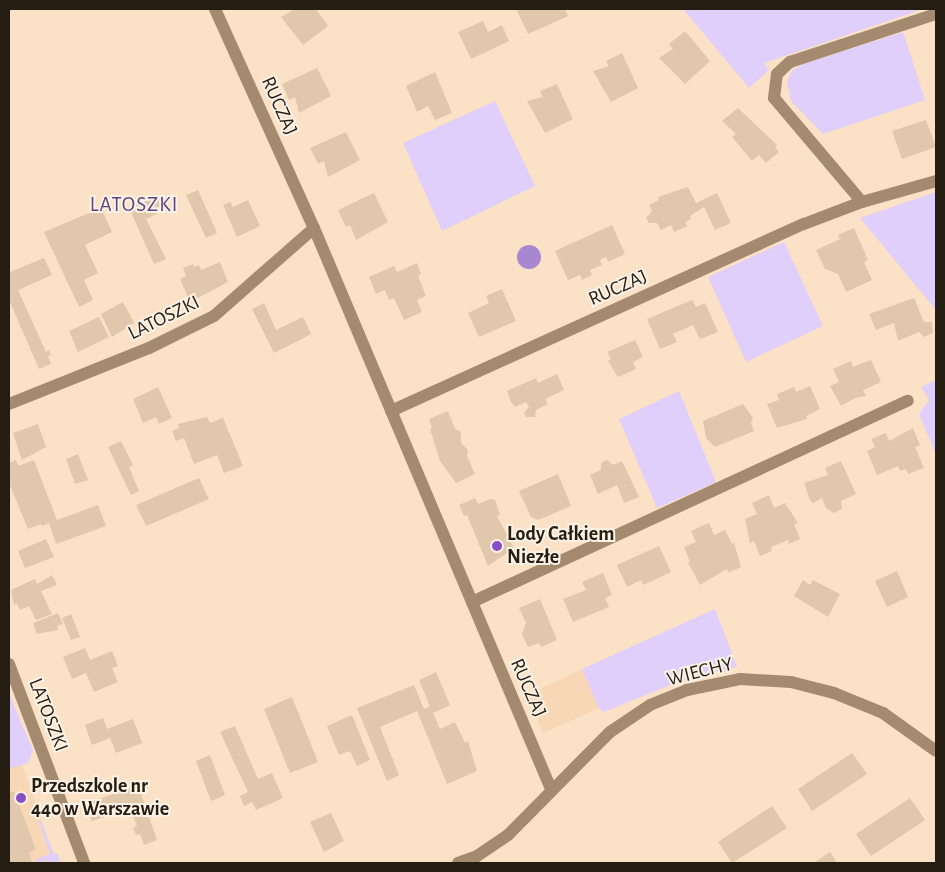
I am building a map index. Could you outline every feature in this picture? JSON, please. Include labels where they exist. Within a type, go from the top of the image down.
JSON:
[{"type":"street","name":"RUCZAJ","points":[[219,11],[314,228],[552,789]]},
{"type":"street","points":[[862,202],[774,98],[777,74],[790,62],[936,14]]},
{"type":"street","name":"RUCZAJ","points":[[391,412],[804,224],[862,202],[936,181]]},
{"type":"street","name":"LATOSZKI","points":[[9,404],[149,348],[214,316],[314,228]]},
{"type":"street","points":[[472,602],[908,401]]},
{"type":"street","name":"LATOSZKI","points":[[9,664],[84,863]]},
{"type":"street","name":"WIECHY","points":[[458,863],[477,856],[508,835],[610,732],[650,705],[687,690],[740,679],[791,682],[834,693],[883,714],[936,751]]},
{"type":"shaded area","points":[[683,9],[923,9],[764,63],[769,70],[749,88]]},
{"type":"shaded area","points":[[903,32],[925,100],[823,134],[791,101],[787,82],[792,71],[803,64]]},
{"type":"shaded area","points":[[495,101],[535,186],[442,231],[403,143]]},
{"type":"shaded area","points":[[936,192],[936,310],[860,218]]},
{"type":"shaded area","points":[[784,242],[823,326],[746,362],[708,277]]},
{"type":"shaded area","points":[[529,245],[537,249],[541,257],[537,265],[529,269],[521,265],[517,257],[521,249]]},
{"type":"shaded area","points":[[936,380],[936,455],[919,414],[929,400],[921,387]]},
{"type":"shaded area","points":[[679,391],[716,482],[657,508],[619,419]]},
{"type":"shaded area","points":[[715,609],[737,667],[685,679],[604,712],[599,708],[582,669]]},
{"type":"shaded area","points":[[582,669],[599,708],[543,733],[527,695]]},
{"type":"shaded area","points":[[9,694],[33,750],[28,763],[10,768]]},
{"type":"shaded area","name":"Przedszkole nr 440 w Warszawie","points":[[9,715],[21,762],[57,863],[9,863]]},
{"type":"shaded area","points":[[41,820],[53,853],[58,855],[61,863],[49,863],[47,860],[36,863],[35,860],[50,854],[39,821]]},
{"type":"building","points":[[295,9],[316,9],[328,26],[303,45],[281,17]]},
{"type":"building","points":[[516,9],[565,9],[568,16],[528,34]]},
{"type":"building","points":[[483,21],[488,32],[502,25],[509,41],[471,59],[458,32]]},
{"type":"building","points":[[685,31],[710,61],[685,84],[659,58],[673,49],[669,44]]},
{"type":"building","points":[[622,53],[638,88],[611,102],[593,71],[609,66],[606,61]]},
{"type":"building","points":[[317,68],[331,96],[299,113],[295,97],[289,100],[282,84]]},
{"type":"building","points":[[435,72],[452,113],[435,120],[428,106],[417,112],[406,86]]},
{"type":"building","points":[[557,84],[573,119],[545,133],[527,101],[543,97],[540,91]]},
{"type":"building","points":[[738,108],[777,145],[775,147],[779,152],[766,163],[759,155],[752,161],[732,137],[736,134],[722,121]]},
{"type":"building","points":[[926,120],[936,147],[902,159],[892,131]]},
{"type":"building","points":[[346,132],[360,160],[328,177],[324,161],[318,164],[310,148]]},
{"type":"building","points":[[688,187],[696,203],[717,193],[731,223],[715,230],[704,207],[690,216],[691,219],[685,222],[687,226],[674,232],[671,225],[661,230],[657,223],[649,223],[646,218],[652,211],[649,205],[659,200],[658,197]]},
{"type":"building","points":[[198,190],[217,233],[206,238],[186,195]]},
{"type":"building","points":[[374,193],[388,222],[356,240],[350,225],[346,227],[338,210]]},
{"type":"building","points":[[157,196],[163,211],[146,219],[166,259],[154,264],[129,208]]},
{"type":"building","points":[[248,200],[260,226],[237,237],[223,205],[230,202],[233,207]]},
{"type":"building","points":[[101,208],[112,232],[85,245],[98,273],[84,280],[93,300],[79,307],[44,232]]},
{"type":"building","points":[[612,225],[625,254],[608,262],[606,257],[600,260],[602,265],[590,270],[592,275],[582,280],[580,275],[568,280],[555,251]]},
{"type":"building","points":[[854,228],[868,260],[864,262],[872,280],[846,292],[838,274],[825,269],[816,250],[840,239],[838,235]]},
{"type":"building","points":[[44,258],[52,275],[18,290],[46,352],[49,350],[51,355],[48,356],[51,364],[39,369],[9,300],[9,269],[10,272]]},
{"type":"building","points":[[220,262],[228,282],[190,302],[180,279],[186,276],[183,268],[193,264],[194,267],[199,265],[201,270]]},
{"type":"building","points":[[417,263],[421,274],[418,276],[426,296],[417,300],[422,312],[404,320],[394,298],[389,300],[385,290],[376,294],[369,277],[394,266],[397,272]]},
{"type":"building","points":[[502,289],[516,321],[479,337],[468,313],[489,303],[486,296]]},
{"type":"building","points":[[914,298],[924,322],[932,322],[933,333],[924,337],[919,332],[898,341],[894,323],[876,330],[869,314]]},
{"type":"building","points":[[692,300],[696,307],[705,303],[718,332],[700,339],[693,325],[673,334],[677,342],[660,349],[647,319]]},
{"type":"building","points":[[123,302],[134,323],[112,337],[101,314]]},
{"type":"building","points":[[264,303],[276,330],[303,317],[311,334],[274,353],[252,309]]},
{"type":"building","points":[[99,317],[109,337],[78,352],[69,331]]},
{"type":"building","points":[[635,340],[643,357],[633,362],[636,369],[618,377],[608,361],[611,359],[607,352]]},
{"type":"building","points":[[871,360],[881,382],[863,390],[866,396],[855,398],[841,406],[830,386],[839,382],[833,369],[851,361],[853,367]]},
{"type":"building","points":[[557,374],[564,390],[545,399],[548,404],[536,410],[535,417],[526,417],[524,413],[529,407],[526,402],[515,407],[511,402],[507,391],[536,378],[538,383]]},
{"type":"building","points":[[810,386],[820,409],[806,416],[807,419],[777,428],[767,404],[779,400],[777,394],[794,387],[796,392]]},
{"type":"building","points":[[158,387],[172,418],[159,424],[156,417],[143,423],[133,399]]},
{"type":"building","points":[[743,404],[753,418],[751,423],[754,431],[715,447],[706,438],[703,421]]},
{"type":"building","points":[[448,411],[455,429],[461,432],[461,443],[468,450],[467,456],[475,474],[456,483],[440,461],[430,429],[432,428],[429,419]]},
{"type":"building","points":[[207,417],[210,423],[223,418],[243,466],[224,473],[217,455],[194,464],[184,438],[176,441],[172,431],[179,428],[178,424]]},
{"type":"building","points":[[38,424],[46,447],[22,460],[13,433]]},
{"type":"building","points":[[913,428],[920,445],[915,447],[924,468],[908,474],[906,469],[900,471],[898,466],[877,475],[867,451],[875,447],[871,439],[886,433],[889,441]]},
{"type":"building","points":[[121,441],[133,465],[129,467],[139,491],[131,495],[108,447]]},
{"type":"building","points":[[78,454],[88,480],[75,484],[66,459]]},
{"type":"building","points":[[16,460],[18,466],[34,460],[57,520],[98,505],[106,526],[56,544],[49,523],[42,526],[25,482],[41,524],[28,529],[9,483],[9,463]]},
{"type":"building","points":[[607,460],[613,465],[622,461],[639,497],[624,503],[617,485],[598,494],[590,475],[601,470],[601,463]]},
{"type":"building","points":[[841,461],[856,494],[841,501],[842,509],[834,513],[826,508],[822,498],[813,503],[810,500],[804,483],[828,475],[825,468]]},
{"type":"building","points":[[558,474],[571,506],[538,520],[531,517],[519,491]]},
{"type":"building","points":[[199,478],[209,499],[146,526],[136,505]]},
{"type":"building","points":[[769,495],[774,508],[785,503],[798,523],[794,524],[800,539],[789,544],[788,540],[771,547],[772,551],[760,556],[754,541],[750,543],[745,519],[757,514],[752,503]]},
{"type":"building","points":[[475,498],[478,504],[490,499],[495,500],[500,515],[497,516],[514,548],[488,566],[467,515],[464,516],[459,505]]},
{"type":"building","points":[[709,523],[714,535],[725,530],[732,544],[734,543],[741,567],[728,573],[727,569],[700,585],[688,563],[690,562],[684,547],[696,542],[691,531]]},
{"type":"building","points":[[46,539],[54,557],[25,568],[18,551]]},
{"type":"building","points":[[659,546],[671,572],[643,585],[641,580],[627,587],[617,565]]},
{"type":"building","points":[[897,571],[908,597],[887,607],[875,581]]},
{"type":"building","points":[[603,573],[612,595],[605,598],[609,607],[573,622],[563,599],[586,590],[582,582]]},
{"type":"building","points":[[52,575],[57,585],[41,591],[52,614],[36,620],[29,606],[20,610],[17,604],[14,605],[11,590],[35,579],[37,584]]},
{"type":"building","points":[[803,580],[810,585],[813,580],[840,594],[828,617],[794,596]]},
{"type":"building","points":[[540,599],[557,640],[541,647],[539,643],[528,647],[522,634],[526,623],[519,608]]},
{"type":"building","points":[[58,613],[63,624],[57,626],[58,630],[37,634],[33,623]]},
{"type":"building","points":[[71,614],[80,637],[71,640],[62,618]]},
{"type":"building","points":[[85,648],[90,660],[112,651],[118,666],[112,668],[118,682],[94,692],[86,673],[72,679],[63,657]]},
{"type":"building","points":[[436,672],[450,705],[433,713],[440,729],[455,722],[465,743],[468,741],[477,771],[447,784],[417,711],[380,727],[399,775],[387,781],[357,708],[414,685],[424,709],[430,706],[419,680]]},
{"type":"building","points":[[292,697],[318,762],[290,773],[264,709]]},
{"type":"building","points":[[352,715],[370,760],[357,766],[350,751],[339,755],[327,726]]},
{"type":"building","points":[[103,718],[107,729],[133,719],[142,743],[116,753],[110,738],[92,745],[85,725]]},
{"type":"building","points":[[235,726],[258,779],[272,773],[283,798],[256,810],[252,802],[244,806],[240,796],[248,792],[220,732]]},
{"type":"building","points":[[852,753],[867,774],[812,811],[798,789]]},
{"type":"building","points":[[210,755],[225,795],[211,801],[196,761]]},
{"type":"building","points":[[138,785],[157,840],[144,845],[140,834],[136,835],[133,828],[137,826],[130,808],[92,821],[85,804]]},
{"type":"building","points":[[14,791],[36,850],[29,852],[32,862],[28,863],[9,863],[9,793]]},
{"type":"building","points":[[910,798],[925,820],[871,856],[856,834]]},
{"type":"building","points":[[772,806],[787,828],[732,863],[718,842]]},
{"type":"building","points":[[331,813],[344,841],[324,852],[310,822]]},
{"type":"building","points":[[830,852],[837,863],[814,863],[818,860]]},
{"type":"place","name":"Lody Całkiem Niezłe","points":[[497,546]]},
{"type":"place","name":"Przedszkole nr 440 w Warszawie","points":[[21,798]]},
{"type":"district","name":"LATOSZKI","points":[[134,205]]}]
